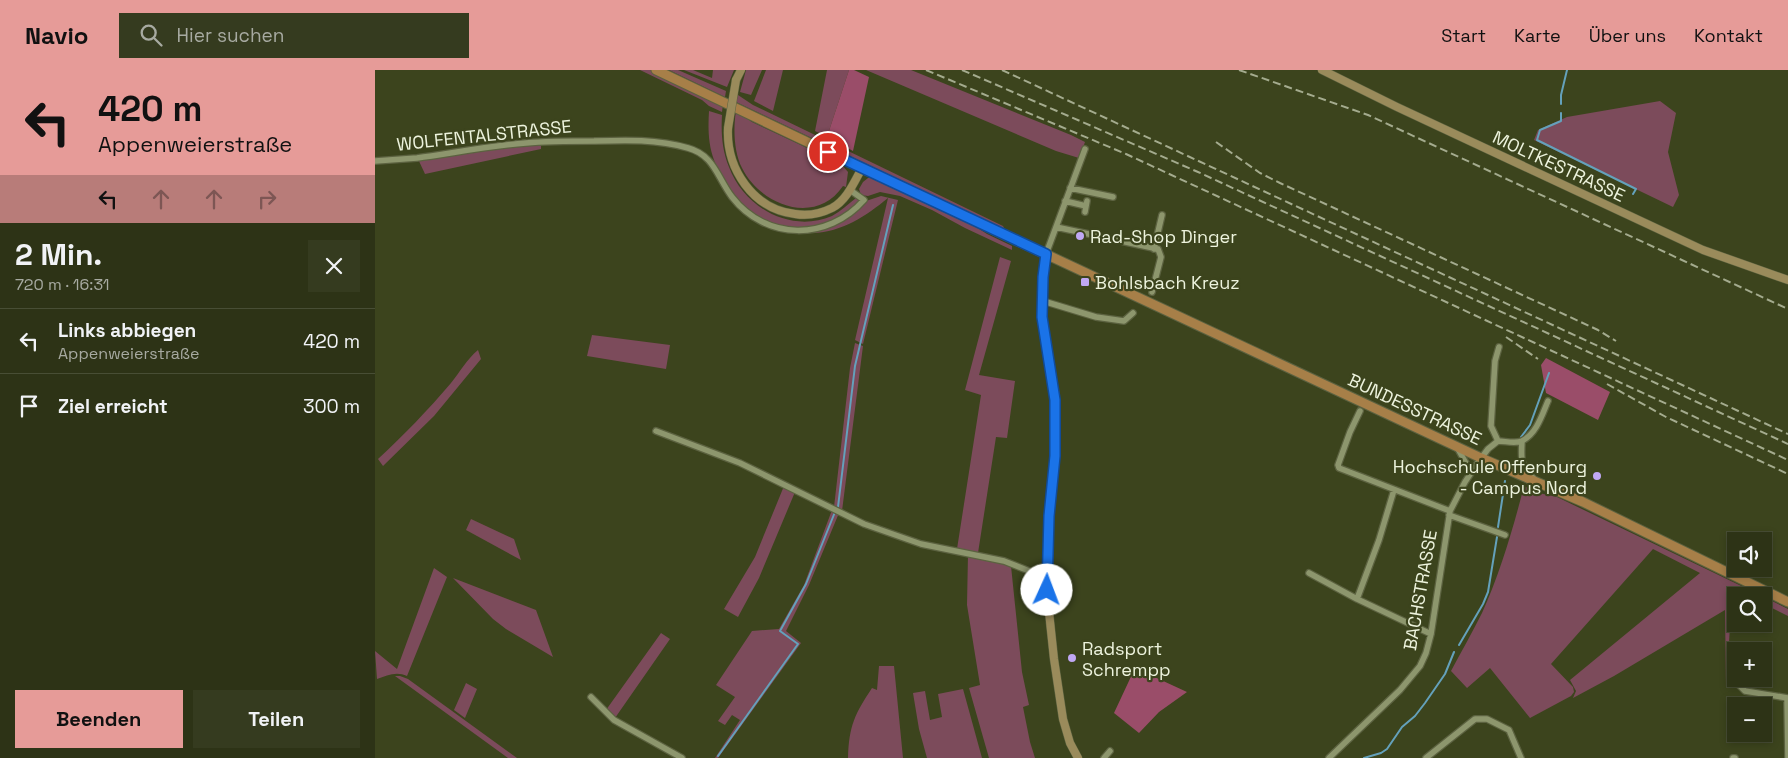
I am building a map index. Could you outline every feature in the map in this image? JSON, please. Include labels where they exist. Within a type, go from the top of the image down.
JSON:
[{"type":"main road","name":"BUNDESSTRASSE","points":[[656,70],[1457,447],[1583,502],[1788,602]]},
{"type":"street","points":[[741,70],[736,80],[728,128],[729,152],[734,167],[754,196],[778,211],[806,215],[820,213],[833,208],[842,200],[862,168]]},
{"type":"street","name":"MOLTKESTRASSE","points":[[1322,70],[1703,250],[1788,280]]},
{"type":"street","name":"WOLFENTALSTRASSE","points":[[375,161],[415,158],[524,143],[654,140],[687,147],[705,156],[732,197],[747,212],[773,227],[796,230],[828,226],[852,212],[864,200],[850,190]]},
{"type":"street","points":[[1078,758],[1070,743],[1063,719],[1047,593],[1049,516],[1055,456],[1055,400],[1042,317],[1043,277],[1046,254],[1085,149]]},
{"type":"street","points":[[1070,188],[1113,197]]},
{"type":"street","points":[[1065,201],[1086,206]]},
{"type":"street","points":[[1154,248],[1162,215]]},
{"type":"street","points":[[1056,227],[1158,249],[1161,257],[1151,292]]},
{"type":"street","points":[[1043,301],[1109,320],[1124,321],[1133,313]]},
{"type":"street","points":[[1499,347],[1495,361],[1491,426],[1498,441],[1522,441],[1537,427],[1548,401]]},
{"type":"street","points":[[1360,411],[1350,432],[1339,468],[1505,535]]},
{"type":"street","points":[[656,431],[740,463],[864,524],[921,544],[1004,562],[1047,578]]},
{"type":"street","name":"BACHSTRASSE","points":[[1329,758],[1421,666],[1431,634],[1449,513],[1469,475],[1488,449],[1498,441]]},
{"type":"street","points":[[1522,441],[1521,460],[1524,468],[1535,481]]},
{"type":"street","points":[[1457,447],[1467,465],[1469,475]]},
{"type":"street","points":[[1357,599],[1379,540],[1394,490]]},
{"type":"street","points":[[1309,573],[1357,599],[1431,634]]},
{"type":"street","points":[[1741,687],[1745,691],[1787,698],[1788,758]]},
{"type":"street","points":[[591,697],[614,720],[682,758]]},
{"type":"street","points":[[1426,758],[1475,720],[1487,719],[1509,730],[1521,758]]},
{"type":"street","points":[[1104,758],[1111,751]]},
{"type":"shaded area","points":[[640,70],[651,70],[723,104],[722,112],[709,106],[702,100]]},
{"type":"shaded area","points":[[669,70],[678,70],[726,91],[725,97]]},
{"type":"shaded area","points":[[684,70],[693,70],[712,78],[713,70],[734,70],[727,87]]},
{"type":"shaded area","points":[[746,70],[762,70],[751,95],[740,92]]},
{"type":"shaded area","points":[[766,70],[783,70],[773,111],[754,101]]},
{"type":"shaded area","points":[[827,70],[849,70],[827,137],[815,131]]},
{"type":"shaded area","points":[[849,70],[854,70],[869,77],[853,151],[827,137]]},
{"type":"shaded area","points":[[866,70],[911,70],[1085,142],[1079,158],[1056,151]]},
{"type":"shaded area","points":[[738,95],[753,105],[1003,226],[1005,230],[736,102]]},
{"type":"shaded area","points":[[1660,101],[1676,113],[1668,152],[1679,195],[1673,207],[1534,140],[1538,130],[1567,117]]},
{"type":"shaded area","points":[[709,111],[722,115],[723,148],[729,167],[736,181],[757,205],[785,219],[800,222],[816,221],[832,216],[856,198],[859,200],[858,203],[840,216],[821,224],[802,227],[784,226],[766,220],[750,210],[735,196],[717,167],[710,142]]},
{"type":"shaded area","points":[[736,111],[752,122],[841,164],[848,172],[846,187],[843,186],[832,198],[819,205],[804,208],[789,206],[775,201],[751,181],[739,162],[735,140]]},
{"type":"shaded area","points":[[541,144],[541,149],[425,174],[418,159]]},
{"type":"shaded area","points":[[868,178],[873,178],[970,223],[1012,246],[1012,250],[900,196],[880,192],[868,196],[861,195],[859,189]]},
{"type":"shaded area","points":[[881,196],[898,200],[863,344],[855,340],[888,198],[853,222],[834,230],[813,233],[866,201]]},
{"type":"shaded area","points":[[1000,257],[1011,261],[979,375],[1015,381],[1007,438],[996,437],[978,553],[957,549],[981,395],[965,390]]},
{"type":"shaded area","points":[[592,335],[670,345],[666,369],[587,356]]},
{"type":"shaded area","points":[[855,343],[863,346],[842,511],[834,507],[850,368]]},
{"type":"shaded area","points":[[478,350],[481,359],[434,416],[383,466],[378,459],[434,403],[470,357]]},
{"type":"shaded area","points":[[1546,358],[1610,392],[1598,420],[1546,393],[1541,365]]},
{"type":"shaded area","points":[[784,486],[795,492],[759,578],[738,617],[724,609],[755,557]]},
{"type":"shaded area","points":[[1524,486],[1539,493],[1557,497],[1743,587],[1727,587],[1727,632],[1730,632],[1729,642],[1727,642],[1726,688],[1725,610],[1614,676],[1573,698],[1576,691],[1570,680],[1700,573],[1653,549],[1551,664],[1573,687],[1574,692],[1571,696],[1530,718],[1490,668],[1467,688],[1451,671],[1489,598],[1506,551]]},
{"type":"shaded area","points":[[832,510],[839,513],[809,585],[786,631],[801,643],[718,758],[715,758],[740,720],[732,715],[725,725],[718,721],[735,697],[716,685],[752,631],[779,629],[804,585]]},
{"type":"shaded area","points":[[471,519],[514,539],[521,560],[466,530]]},
{"type":"shaded area","points":[[968,554],[1011,566],[1022,672],[1029,705],[1023,707],[1035,758],[989,758],[969,688],[980,685],[967,605]]},
{"type":"shaded area","points":[[434,568],[447,577],[407,676],[396,674],[377,679],[375,651],[397,669]]},
{"type":"shaded area","points":[[453,578],[536,610],[553,657],[493,619]]},
{"type":"shaded area","points":[[1772,601],[1788,609],[1788,616],[1772,608]]},
{"type":"shaded area","points":[[661,633],[670,639],[615,718],[606,710]]},
{"type":"shaded area","points":[[879,666],[894,666],[903,758],[848,758],[854,720],[872,688],[877,690]]},
{"type":"shaded area","points":[[1135,668],[1187,692],[1159,712],[1139,733],[1114,713]]},
{"type":"shaded area","points":[[395,676],[408,679],[517,758],[508,758]]},
{"type":"shaded area","points":[[466,683],[477,689],[465,718],[454,710]]},
{"type":"shaded area","points":[[963,689],[982,758],[927,758],[919,729],[913,693],[925,691],[930,720],[942,717],[938,694]]},
{"type":"waterway","points":[[1561,104],[1561,95],[1567,70]]},
{"type":"waterway","points":[[1561,113],[1561,121],[1540,130],[1537,140],[1636,189],[1633,194]]},
{"type":"waterway","points":[[838,507],[855,366],[893,205]]},
{"type":"waterway","points":[[1521,437],[1530,425],[1549,373]]},
{"type":"waterway","points":[[1498,527],[1505,481]]},
{"type":"waterway","points":[[718,756],[798,644],[780,631],[806,584],[835,512]]},
{"type":"waterway","points":[[1459,645],[1488,592],[1497,537]]},
{"type":"waterway","points":[[1364,758],[1381,753],[1387,749],[1402,727],[1415,716],[1425,703],[1445,674],[1454,652]]},
{"type":"railway","points":[[926,70],[1126,154],[1788,460]]},
{"type":"railway","points":[[962,70],[1198,172],[1788,444]]},
{"type":"railway","points":[[1002,70],[1788,434]]},
{"type":"railway","points":[[1239,70],[1368,115],[1788,309]]},
{"type":"railway","points":[[1216,142],[1260,173],[1280,183],[1598,330],[1616,341]]},
{"type":"railway","points":[[1506,337],[1538,359]]},
{"type":"railway","points":[[1607,384],[1666,417],[1788,474]]},
{"type":"place","name":"Rad-Shop Dinger","points":[[1080,236]]},
{"type":"place","name":"Bohlsbach Kreuz","points":[[1085,282]]},
{"type":"place","name":"Hochschule Offenburg - Campus Nord","points":[[1597,476]]},
{"type":"place","name":"Radsport Schrempp","points":[[1072,658]]},
{"type":"route","points":[[828,152],[1046,254],[1043,277],[1042,317],[1055,400],[1055,456],[1049,516],[1047,590]]}]
